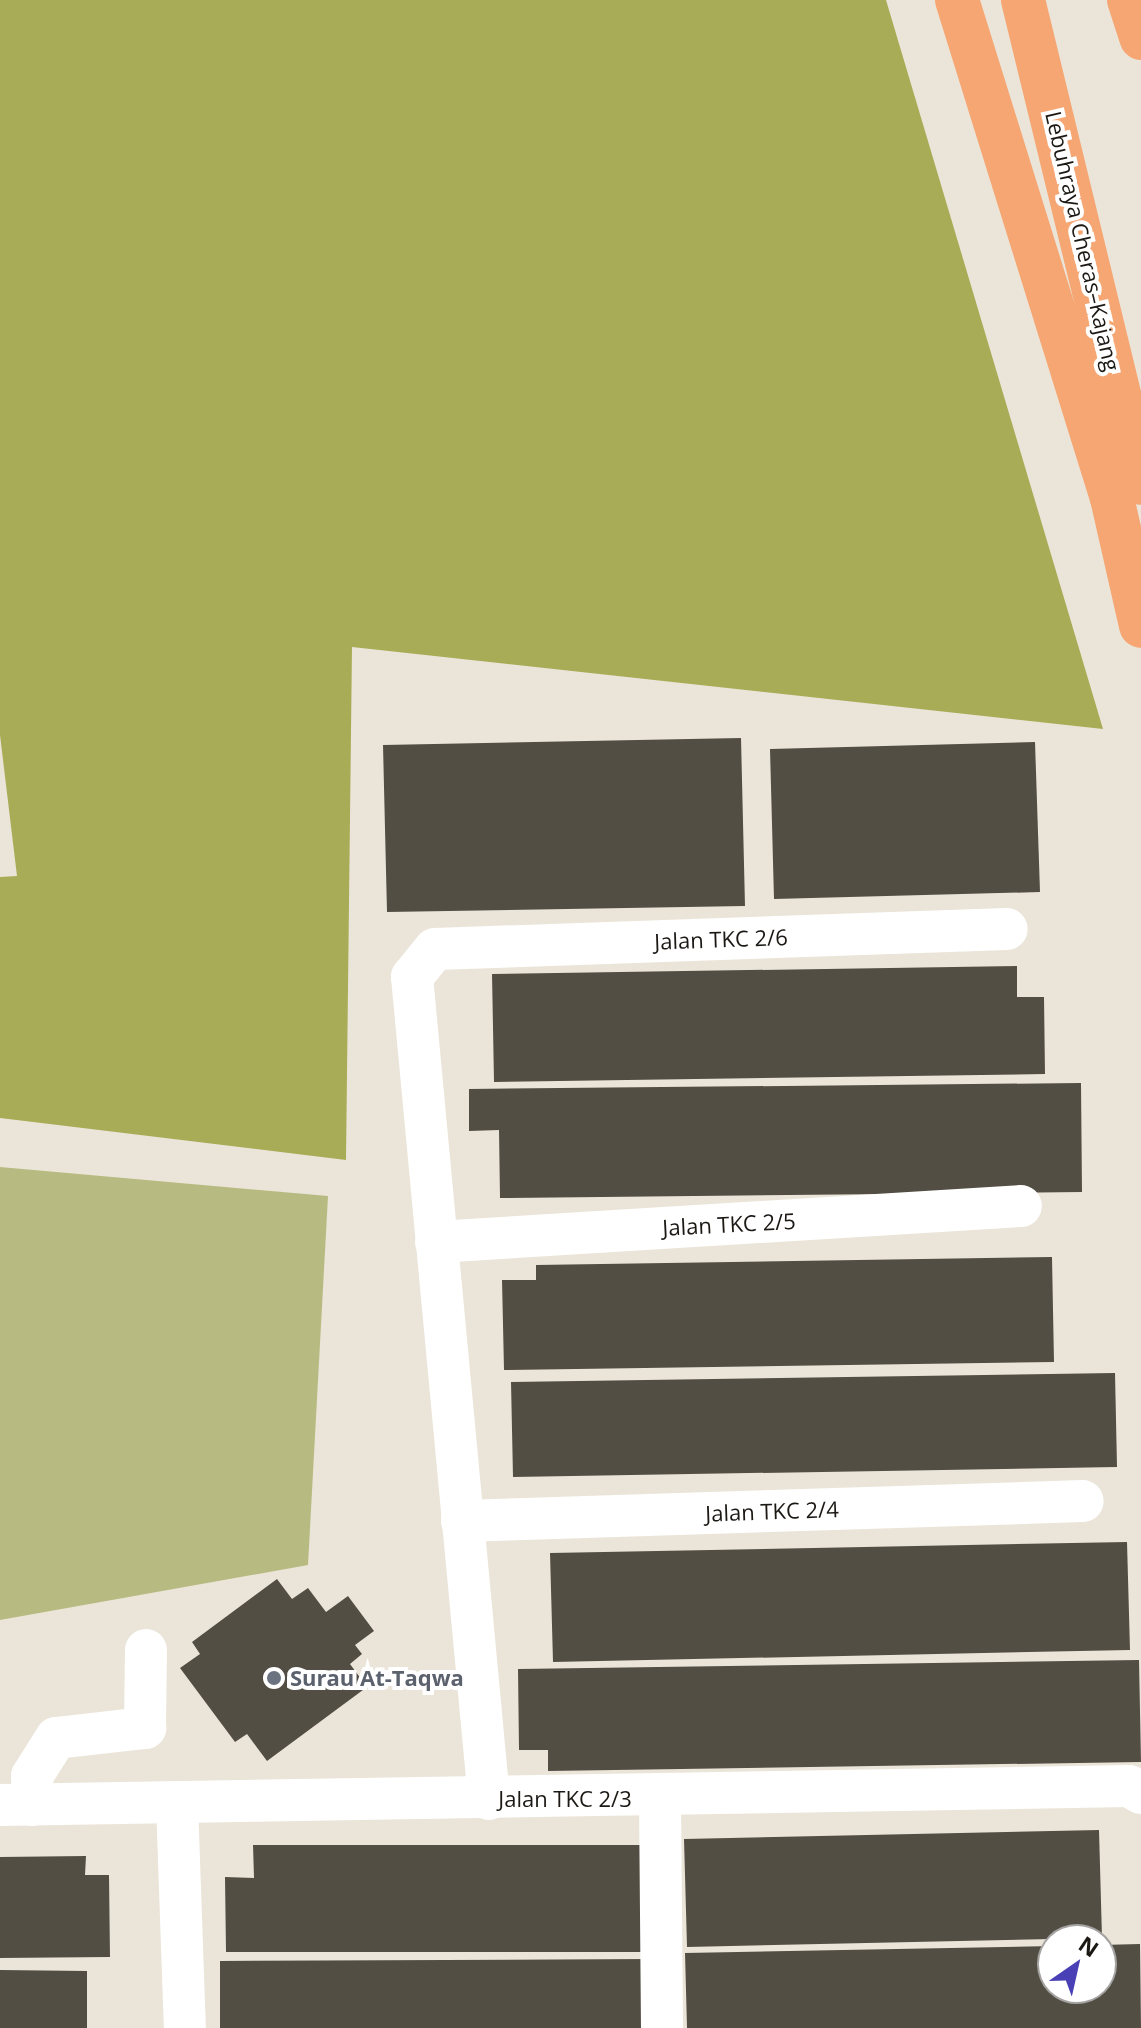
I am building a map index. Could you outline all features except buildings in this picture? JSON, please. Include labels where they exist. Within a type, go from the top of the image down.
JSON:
[{"type":"highway","points":[[957,0],[1112,498],[1141,626]]},
{"type":"highway","name":"Lebuhraya Cheras–Kajang","points":[[1023,0],[1141,483]]},
{"type":"street","name":"Jalan TKC 2/6","points":[[436,1242],[412,977],[435,949],[1007,929]]},
{"type":"street","name":"Jalan TKC 2/5","points":[[436,1242],[1021,1206]]},
{"type":"street","points":[[436,1242],[489,1799]]},
{"type":"street","name":"Jalan TKC 2/4","points":[[462,1521],[1083,1501]]},
{"type":"street","points":[[17,1805],[56,1738],[145,1728],[146,1650]]},
{"type":"street","name":"Jalan TKC 2/3","points":[[17,1805],[660,1799],[1135,1789]]},
{"type":"street","points":[[660,1799],[662,2028]]},
{"type":"street","points":[[177,1803],[185,2028]]},
{"type":"green space","points":[[0,0],[886,0],[1103,729],[352,647],[346,1160],[0,1118],[0,877],[17,876],[0,735]]},
{"type":"green space","points":[[0,1167],[328,1196],[308,1565],[0,1620]]},
{"type":"place","name":"Surau At-Taqwa","points":[[274,1678]]}]
